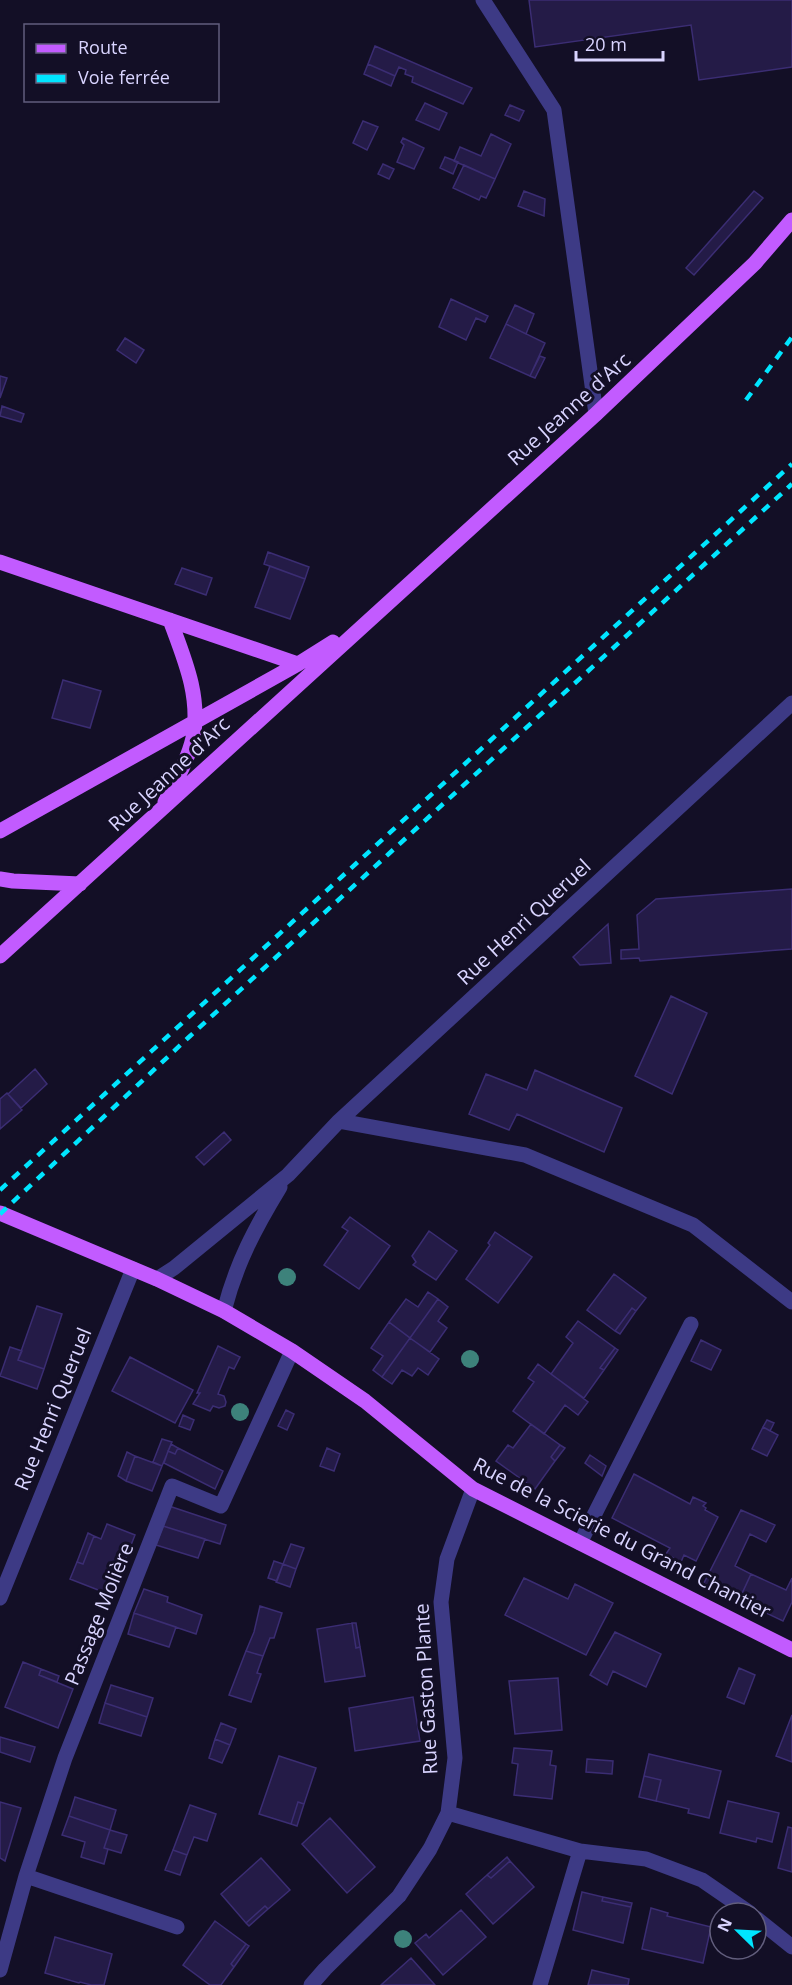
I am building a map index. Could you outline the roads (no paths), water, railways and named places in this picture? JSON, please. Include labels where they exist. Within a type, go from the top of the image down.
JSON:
[{"type":"main road","name":"Rue Jeanne d'Arc","points":[[0,956],[596,414],[747,271],[792,220]]},
{"type":"main road","points":[[0,562],[298,664]]},
{"type":"main road","points":[[161,810],[193,739],[194,722],[194,696],[189,671],[170,620]]},
{"type":"main road","name":"Rue Jeanne d'Arc","points":[[0,831],[298,664],[366,621]]},
{"type":"main road","points":[[0,879],[80,884]]},
{"type":"main road","name":"Rue de la Scierie du Grand Chantier","points":[[0,1213],[157,1279],[224,1311],[292,1351],[365,1401],[473,1489],[792,1650]]},
{"type":"street","points":[[483,0],[554,110],[596,414]]},
{"type":"street","name":"Rue Henri Queruel","points":[[157,1279],[183,1262],[288,1174],[339,1122],[792,703]]},
{"type":"street","points":[[339,1122],[525,1155],[693,1225],[792,1302]]},
{"type":"street","name":"Rue Henri Queruel","points":[[224,1311],[238,1263],[257,1225],[288,1174]]},
{"type":"street","name":"Rue Henri Queruel","points":[[0,1598],[133,1269]]},
{"type":"street","points":[[580,1543],[691,1324]]},
{"type":"street","name":"Passage Molière","points":[[0,1970],[26,1876],[65,1758],[172,1486],[221,1506],[292,1351]]},
{"type":"street","name":"Rue Gaston Plante","points":[[311,1985],[399,1896],[430,1849],[448,1813],[454,1758],[441,1602],[447,1559],[473,1489]]},
{"type":"street","points":[[448,1813],[580,1851],[646,1859],[702,1880],[733,1901]]},
{"type":"street","points":[[540,1985],[580,1851]]},
{"type":"street","points":[[26,1876],[177,1927]]},
{"type":"street","points":[[768,1927],[790,1943]]},
{"type":"railway","points":[[746,400],[792,337]]},
{"type":"railway","points":[[0,1190],[792,464]]},
{"type":"railway","points":[[0,1214],[189,1037],[792,484]]}]
